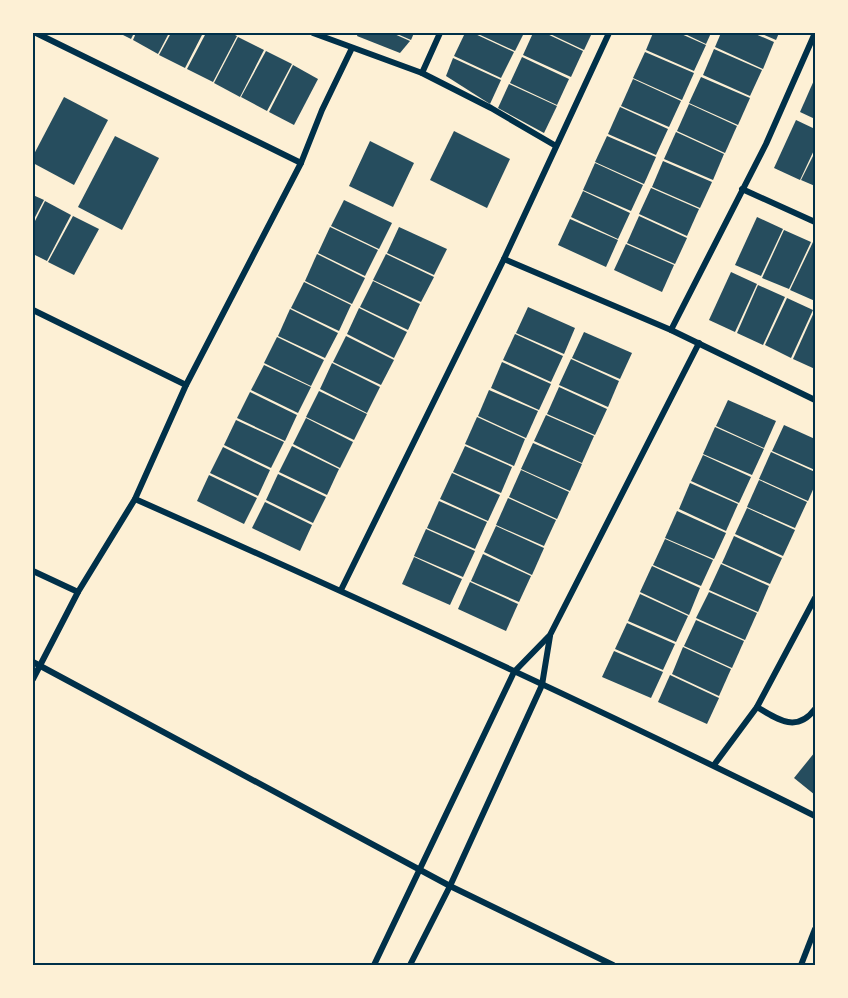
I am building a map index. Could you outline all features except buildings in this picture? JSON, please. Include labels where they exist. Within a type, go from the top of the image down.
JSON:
[{"type":"street","points":[[36,33],[301,163]]},
{"type":"street","points":[[313,33],[422,73],[556,146]]},
{"type":"street","points":[[422,73],[440,33]]},
{"type":"street","points":[[340,590],[504,259],[609,33]]},
{"type":"street","points":[[671,330],[766,144],[815,33]]},
{"type":"street","points":[[33,679],[78,592],[135,499],[186,385],[301,163],[322,110],[352,48]]},
{"type":"street","points":[[742,189],[815,222]]},
{"type":"street","points":[[504,259],[671,330],[815,400]]},
{"type":"street","points":[[33,310],[186,385]]},
{"type":"street","points":[[374,965],[514,672],[550,635],[699,343]]},
{"type":"street","points":[[135,499],[340,590],[714,765],[815,816]]},
{"type":"street","points":[[33,571],[78,592]]},
{"type":"street","points":[[714,765],[757,707],[815,598]]},
{"type":"street","points":[[410,965],[450,886],[542,685],[550,635]]},
{"type":"street","points":[[33,662],[450,886],[613,965]]},
{"type":"street","points":[[757,707],[777,720],[794,723],[805,720],[815,709]]},
{"type":"street","points":[[801,965],[815,929]]}]
